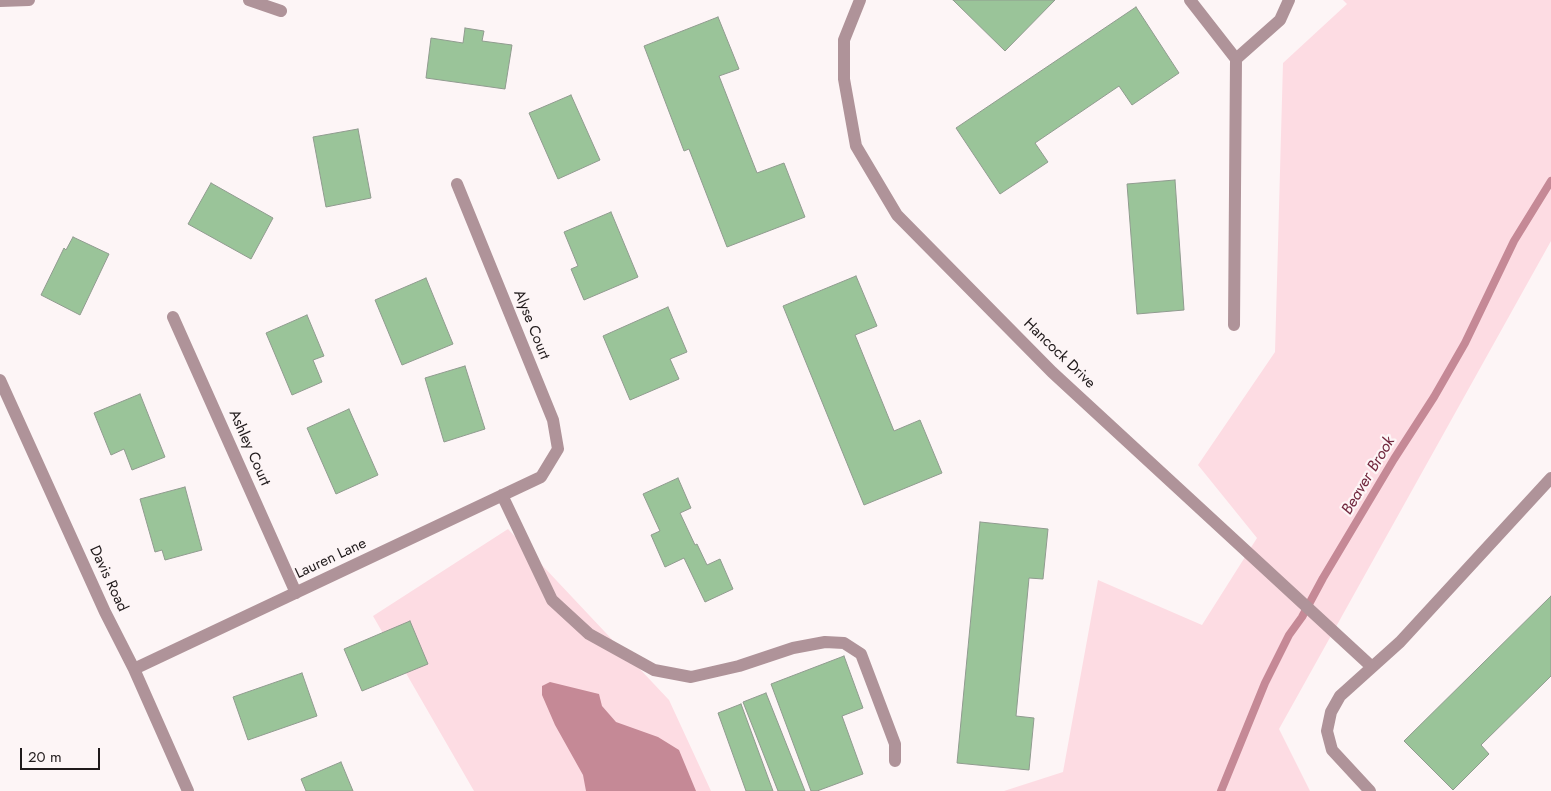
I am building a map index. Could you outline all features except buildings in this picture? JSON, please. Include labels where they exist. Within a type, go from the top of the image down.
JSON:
[{"type":"street","points":[[0,2],[29,0]]},
{"type":"street","points":[[249,0],[281,11]]},
{"type":"street","name":"Hancock Drive","points":[[860,0],[844,40],[844,79],[856,146],[897,215],[1052,372],[1372,667]]},
{"type":"street","points":[[1190,0],[1236,59],[1234,325]]},
{"type":"street","points":[[1236,59],[1280,20],[1289,0]]},
{"type":"street","name":"Alyse Court","points":[[457,184],[553,420],[558,449],[541,476]]},
{"type":"street","name":"Ashley Court","points":[[173,317],[296,593]]},
{"type":"street","name":"Davis Road","points":[[0,380],[188,791]]},
{"type":"street","name":"Lauren Lane","points":[[134,670],[541,476]]},
{"type":"street","points":[[1370,791],[1332,750],[1327,730],[1331,712],[1340,696],[1400,642],[1551,478]]},
{"type":"street","points":[[502,495],[552,600],[589,634],[654,670],[691,677],[739,666],[793,648],[825,642],[844,643],[861,654],[895,744],[895,761]]},
{"type":"shaded area","points":[[1343,0],[1551,0],[1551,241],[1279,729],[1310,791],[1004,791],[1063,772],[1098,580],[1202,625],[1257,538],[1198,465],[1275,352],[1283,63],[1347,4]]},
{"type":"shaded area","points":[[508,529],[669,700],[711,791],[474,791],[373,616]]},
{"type":"shaded area","points":[[550,682],[599,694],[602,706],[616,722],[658,737],[679,750],[696,791],[586,791],[583,775],[555,725],[542,695],[542,686]]},
{"type":"waterway","name":"Beaver Brook","points":[[1221,791],[1265,683],[1289,635],[1302,617],[1394,459],[1434,397],[1465,343],[1514,241],[1551,181]]}]
